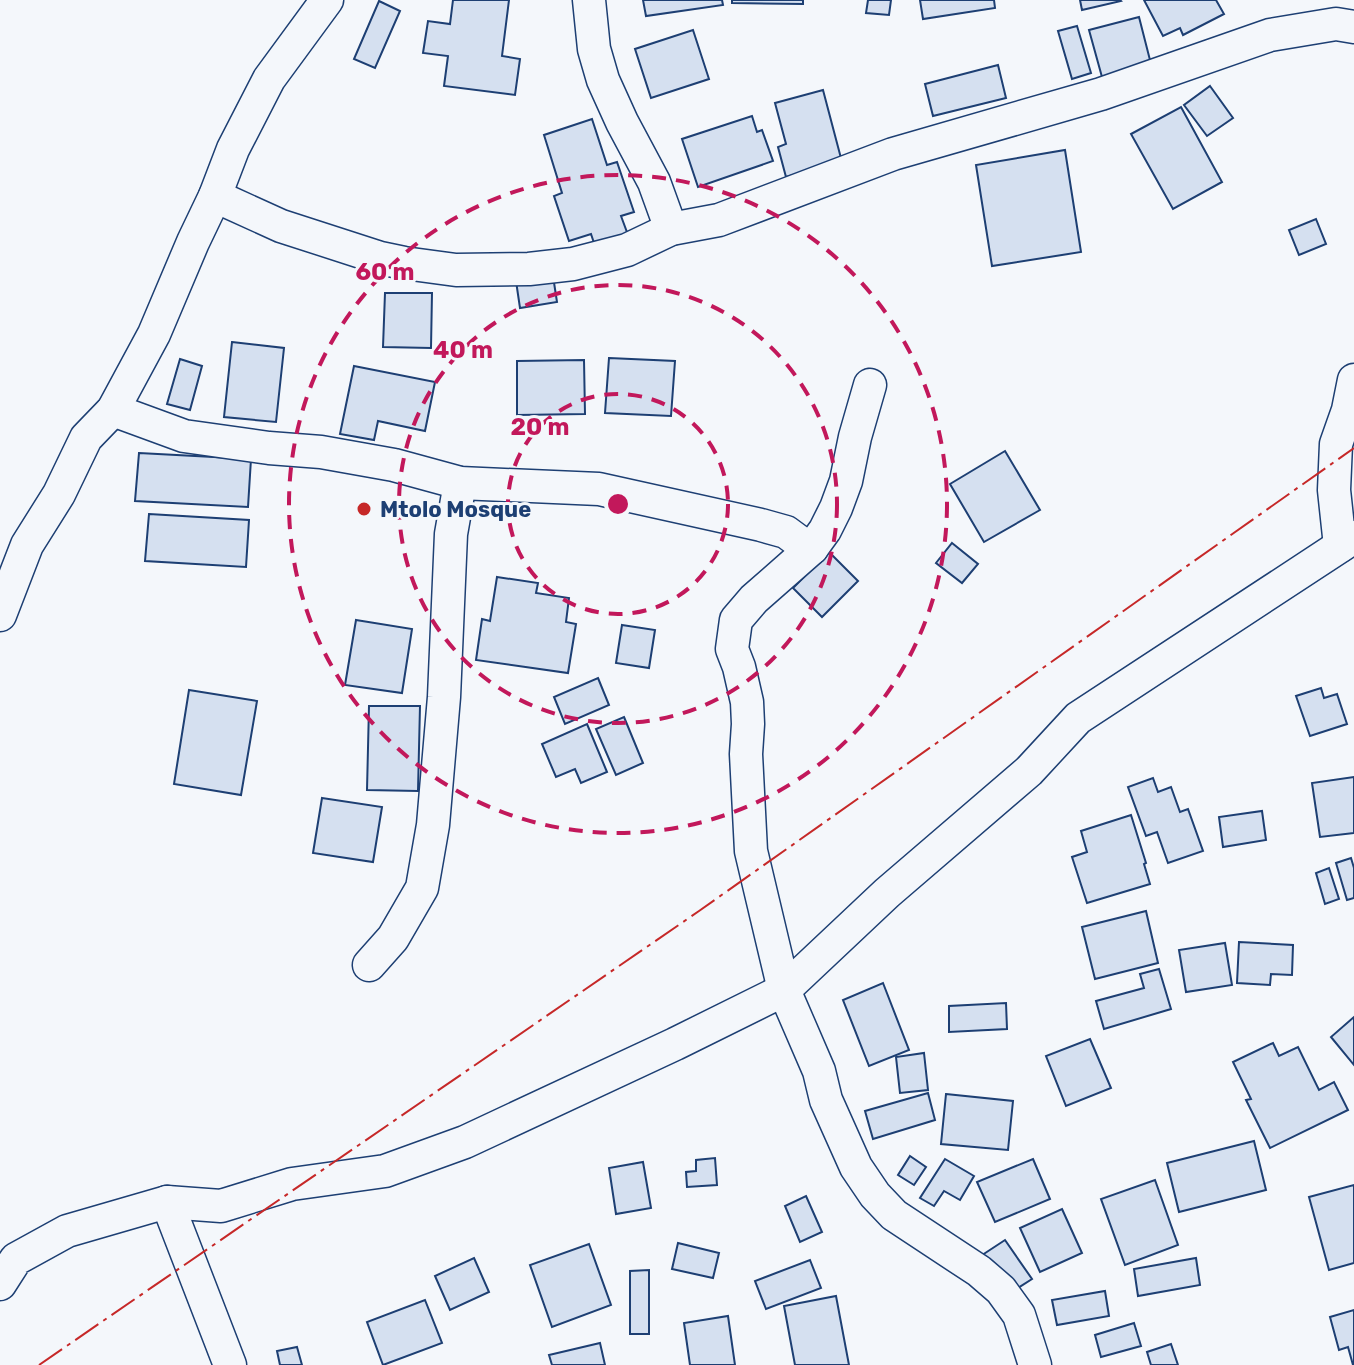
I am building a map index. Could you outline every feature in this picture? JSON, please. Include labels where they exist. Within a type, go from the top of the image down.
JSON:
[{"type":"street","points":[[0,615],[27,545],[59,494],[86,438],[113,410],[154,334],[233,149],[269,79],[327,0]]},
{"type":"street","points":[[589,0],[594,49],[603,80],[654,182],[671,229]]},
{"type":"street","points":[[215,196],[281,226],[380,258],[456,270],[529,269],[573,264],[627,250],[671,229],[719,220],[893,154],[1087,98],[1270,35],[1336,24],[1354,27]]},
{"type":"street","points":[[870,385],[846,481],[825,530],[812,548],[762,591],[736,620],[732,649],[747,702],[751,851],[784,990],[819,1071],[826,1100],[856,1167],[875,1195],[894,1215],[979,1271],[1001,1290],[1019,1315],[1035,1365]]},
{"type":"street","points":[[0,1284],[16,1259],[67,1231],[167,1202],[221,1206],[292,1184],[385,1171],[465,1142],[784,990],[887,893],[1029,771],[1078,718],[1347,542],[1334,490],[1335,460],[1336,444],[1352,403]]},
{"type":"street","points":[[113,410],[184,436],[321,452],[394,465],[460,483],[599,489],[761,525],[786,532],[812,548]]},
{"type":"street","points":[[369,965],[393,938],[422,888],[433,825],[451,534],[460,483]]},
{"type":"street","points":[[167,1202],[230,1365]]},
{"type":"building","points":[[453,0],[509,0],[502,56],[520,59],[515,95],[444,86],[448,56],[423,53],[428,21],[450,24]]},
{"type":"building","points":[[643,0],[722,0],[723,5],[646,16]]},
{"type":"building","points":[[732,0],[803,0],[803,4],[732,3]]},
{"type":"building","points":[[868,0],[891,0],[889,15],[866,13]]},
{"type":"building","points":[[920,0],[994,0],[995,8],[923,19]]},
{"type":"building","points":[[1080,0],[1120,0],[1121,1],[1082,10]]},
{"type":"building","points":[[1144,0],[1216,0],[1224,14],[1183,35],[1180,28],[1163,36]]},
{"type":"building","points":[[379,1],[400,11],[375,68],[354,59]]},
{"type":"building","points":[[1139,17],[1151,64],[1102,77],[1089,30]]},
{"type":"building","points":[[1077,26],[1091,73],[1072,79],[1058,31]]},
{"type":"building","points":[[693,30],[709,79],[651,98],[635,49]]},
{"type":"building","points":[[998,65],[1006,98],[933,116],[925,84]]},
{"type":"building","points":[[1210,86],[1233,118],[1207,136],[1184,105]]},
{"type":"building","points":[[823,90],[842,162],[786,177],[778,147],[786,144],[775,103]]},
{"type":"building","points":[[1181,107],[1222,182],[1173,209],[1131,134]]},
{"type":"building","points":[[752,116],[757,132],[762,130],[773,161],[698,187],[682,139]]},
{"type":"building","points":[[592,119],[607,165],[617,162],[634,212],[621,216],[628,235],[595,246],[591,234],[569,241],[554,196],[562,193],[544,135]]},
{"type":"building","points":[[1065,150],[1081,252],[992,266],[976,165]]},
{"type":"building","points":[[1316,219],[1326,244],[1299,255],[1289,230]]},
{"type":"building","points":[[553,276],[557,302],[520,308],[516,281]]},
{"type":"building","points":[[385,293],[432,293],[431,348],[383,347]]},
{"type":"building","points":[[232,342],[284,348],[276,422],[224,417]]},
{"type":"building","points":[[609,358],[675,361],[671,416],[605,413]]},
{"type":"building","points":[[180,359],[202,366],[190,410],[167,404]]},
{"type":"building","points":[[584,360],[585,414],[517,415],[517,361]]},
{"type":"building","points":[[354,366],[435,382],[425,431],[378,421],[374,440],[340,434]]},
{"type":"building","points":[[1005,451],[1040,510],[984,542],[950,484]]},
{"type":"building","points":[[139,453],[251,459],[248,507],[135,501]]},
{"type":"building","points":[[149,514],[249,520],[246,567],[145,561]]},
{"type":"building","points":[[952,543],[978,564],[962,583],[936,563]]},
{"type":"building","points":[[829,552],[858,581],[822,617],[793,588]]},
{"type":"building","points":[[497,577],[538,583],[536,593],[569,598],[566,622],[576,624],[568,673],[476,660],[482,619],[490,621]]},
{"type":"building","points":[[356,620],[412,629],[402,693],[345,685]]},
{"type":"building","points":[[622,625],[655,630],[649,668],[616,663]]},
{"type":"building","points":[[598,678],[609,705],[565,724],[554,697]]},
{"type":"building","points":[[1321,688],[1324,698],[1337,694],[1347,724],[1310,736],[1296,696]]},
{"type":"building","points":[[189,690],[257,701],[241,795],[174,784]]},
{"type":"building","points":[[369,706],[420,706],[418,791],[367,790]]},
{"type":"building","points":[[624,717],[643,763],[616,775],[596,729]]},
{"type":"building","points":[[587,724],[607,772],[581,783],[575,769],[556,777],[542,744]]},
{"type":"building","points":[[1354,777],[1354,833],[1320,837],[1312,783]]},
{"type":"building","points":[[1153,778],[1158,792],[1171,787],[1180,812],[1188,809],[1203,851],[1168,863],[1157,832],[1146,836],[1128,787]]},
{"type":"building","points":[[322,798],[382,807],[373,862],[313,853]]},
{"type":"building","points":[[1262,811],[1266,840],[1223,847],[1219,817]]},
{"type":"building","points":[[1131,815],[1150,884],[1087,903],[1072,857],[1087,852],[1081,831]]},
{"type":"building","points":[[1351,858],[1354,898],[1347,900],[1336,863]]},
{"type":"building","points":[[1329,868],[1339,899],[1325,904],[1316,873]]},
{"type":"building","points":[[1146,911],[1158,963],[1095,979],[1082,927]]},
{"type":"building","points":[[1239,942],[1293,945],[1292,975],[1271,974],[1270,985],[1237,983]]},
{"type":"building","points":[[1225,943],[1232,985],[1186,992],[1179,950]]},
{"type":"building","points":[[1159,969],[1171,1009],[1104,1029],[1096,1001],[1144,988],[1140,974]]},
{"type":"building","points":[[883,983],[909,1050],[869,1066],[843,1000]]},
{"type":"building","points":[[1006,1003],[1007,1029],[949,1032],[949,1006]]},
{"type":"building","points":[[1354,1017],[1354,1065],[1331,1037]]},
{"type":"building","points":[[1090,1039],[1111,1088],[1066,1106],[1046,1056]]},
{"type":"building","points":[[1273,1043],[1279,1056],[1298,1047],[1319,1090],[1334,1082],[1348,1110],[1270,1148],[1246,1100],[1251,1099],[1233,1062]]},
{"type":"building","points":[[924,1053],[928,1090],[900,1093],[896,1057]]},
{"type":"building","points":[[928,1093],[935,1120],[873,1139],[865,1111]]},
{"type":"building","points":[[946,1094],[1013,1101],[1008,1150],[941,1144]]},
{"type":"building","points":[[1254,1141],[1266,1190],[1179,1212],[1167,1163]]},
{"type":"building","points":[[910,1156],[926,1167],[914,1185],[898,1175]]},
{"type":"building","points":[[715,1158],[717,1185],[687,1187],[686,1172],[696,1171],[696,1160]]},
{"type":"building","points":[[945,1159],[974,1176],[960,1200],[944,1191],[934,1206],[920,1198]]},
{"type":"building","points":[[1033,1159],[1050,1199],[995,1222],[977,1182]]},
{"type":"building","points":[[643,1162],[651,1208],[616,1214],[609,1168]]},
{"type":"building","points":[[1155,1180],[1178,1245],[1125,1265],[1101,1199]]},
{"type":"building","points":[[1354,1185],[1354,1263],[1329,1270],[1309,1197]]},
{"type":"building","points":[[806,1196],[822,1232],[800,1242],[785,1206]]},
{"type":"building","points":[[1062,1209],[1082,1253],[1040,1272],[1020,1228]]},
{"type":"building","points":[[1005,1240],[1032,1279],[993,1304],[967,1265]]},
{"type":"building","points":[[678,1243],[719,1253],[713,1278],[672,1269]]},
{"type":"building","points":[[589,1244],[611,1305],[552,1327],[530,1265]]},
{"type":"building","points":[[474,1258],[489,1292],[450,1310],[435,1276]]},
{"type":"building","points":[[1196,1258],[1200,1285],[1138,1296],[1134,1269]]},
{"type":"building","points":[[810,1260],[821,1288],[766,1309],[755,1281]]},
{"type":"building","points":[[649,1270],[649,1334],[630,1334],[630,1271]]},
{"type":"building","points":[[1105,1291],[1109,1316],[1057,1325],[1052,1300]]},
{"type":"building","points":[[836,1296],[849,1365],[795,1365],[784,1306]]},
{"type":"building","points":[[425,1300],[442,1343],[383,1365],[367,1322]]},
{"type":"building","points":[[1354,1310],[1353,1365],[1348,1347],[1339,1350],[1330,1317]]},
{"type":"building","points":[[728,1316],[735,1365],[690,1365],[684,1323]]},
{"type":"building","points":[[1134,1323],[1141,1346],[1101,1357],[1095,1335]]},
{"type":"building","points":[[600,1343],[605,1365],[552,1365],[549,1355]]},
{"type":"building","points":[[1171,1344],[1178,1365],[1151,1365],[1147,1352]]},
{"type":"building","points":[[297,1347],[302,1365],[280,1365],[277,1351]]},
{"type":"power","points":[[39,1365],[699,911],[1354,448]]},
{"type":"place","name":"Mtolo Mosque","points":[[364,509]]}]
